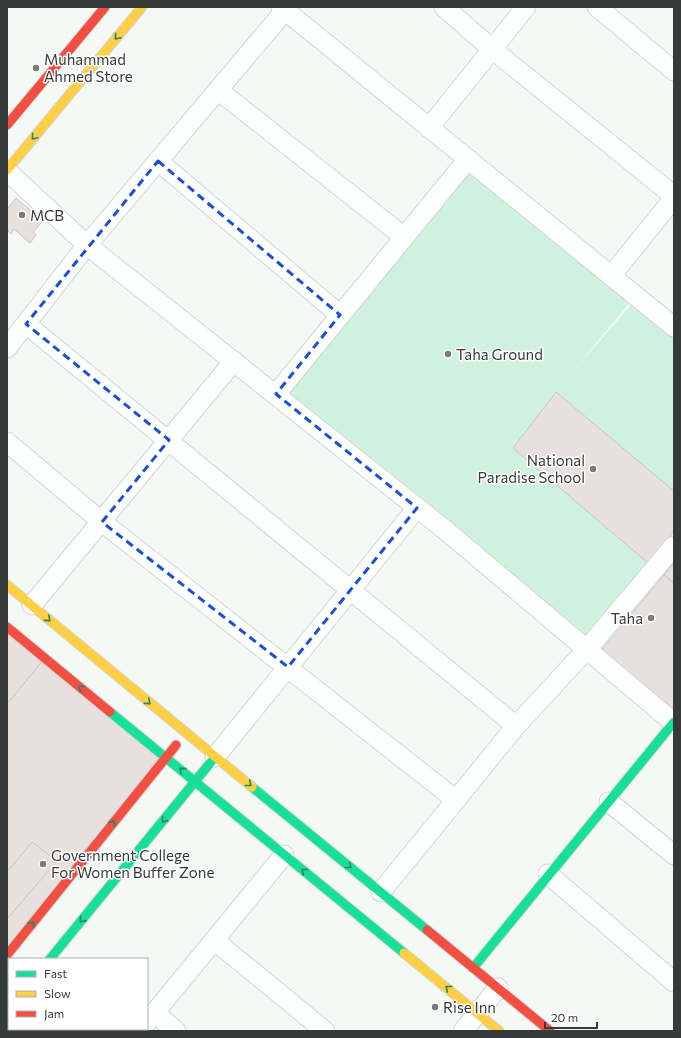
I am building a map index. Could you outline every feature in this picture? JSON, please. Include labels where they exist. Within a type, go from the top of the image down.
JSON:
[{"type":"main road","points":[[7,125],[105,7]]},
{"type":"main road","points":[[7,171],[142,7]]},
{"type":"main road","points":[[7,585],[550,1031]]},
{"type":"main road","points":[[7,627],[166,756],[499,1031]]},
{"type":"main road","points":[[473,968],[548,874],[674,722]]},
{"type":"main road","points":[[7,954],[186,733]]},
{"type":"main road","points":[[51,958],[215,757]]},
{"type":"main road","points":[[153,774],[168,773],[182,785],[183,796]]},
{"type":"street","points":[[444,7],[492,49],[674,197],[611,276]]},
{"type":"street","points":[[429,128],[526,7]]},
{"type":"street","points":[[597,7],[674,71]]},
{"type":"street","points":[[7,348],[88,245],[218,90],[284,8],[674,327]]},
{"type":"street","points":[[218,90],[404,237]]},
{"type":"street","points":[[276,394],[468,159]]},
{"type":"street","points":[[158,162],[340,315]]},
{"type":"street","points":[[7,171],[88,245],[417,508],[674,722]]},
{"type":"street","points":[[26,324],[516,726]]},
{"type":"street","points":[[32,605],[234,361]]},
{"type":"street","points":[[7,442],[102,522],[456,800]]},
{"type":"street","points":[[215,757],[417,508]]},
{"type":"street","points":[[381,892],[516,726],[587,649],[674,546]]},
{"type":"street","points":[[609,802],[674,855]]},
{"type":"street","points":[[176,1031],[151,1017],[284,855]]},
{"type":"street","points":[[548,874],[674,982]]},
{"type":"street","points":[[214,940],[326,1031]]},
{"type":"street","points":[[463,1031],[498,988]]},
{"type":"highlighted area","points":[[158,161],[340,315],[276,394],[417,508],[288,667],[102,522],[169,440],[26,324]]},
{"type":"green space","name":"Taha Ground","points":[[468,159],[635,296],[574,370],[633,303],[674,336],[674,491],[556,392],[513,447],[648,563],[582,645],[276,394]]},
{"type":"building","name":"MCB","points":[[16,198],[43,221],[33,232],[36,235],[30,243],[14,229],[11,234],[7,230],[7,209]]},
{"type":"building","name":"National Paradise School","points":[[556,392],[674,491],[674,531],[648,563],[513,448]]},
{"type":"building","points":[[674,562],[674,583],[664,575]]},
{"type":"building","name":"Taha","points":[[664,575],[674,583],[674,708],[671,712],[599,653]]},
{"type":"building","name":"Government College For Women Buffer Zone","points":[[7,627],[166,756],[7,955]]},
{"type":"building","points":[[7,627],[45,658],[7,704]]},
{"type":"building","points":[[32,842],[57,861],[7,919],[7,872]]},
{"type":"traffic: fast","points":[[110,712],[404,953]]},
{"type":"traffic: fast","points":[[473,968],[674,722]]},
{"type":"traffic: fast","points":[[51,958],[215,757]]},
{"type":"traffic: fast","points":[[252,787],[427,930]]},
{"type":"traffic: slow","points":[[7,170],[142,7]]},
{"type":"traffic: slow","points":[[7,585],[252,787]]},
{"type":"traffic: slow","points":[[404,953],[499,1031]]},
{"type":"traffic: jam","points":[[7,125],[105,7]]},
{"type":"traffic: jam","points":[[7,627],[110,712]]},
{"type":"traffic: jam","points":[[7,955],[176,745]]},
{"type":"traffic: jam","points":[[427,930],[550,1031]]},
{"type":"place","name":"Muhammad Ahmed Store","points":[[36,68]]},
{"type":"place","name":"MCB","points":[[22,215]]},
{"type":"place","name":"Taha Ground","points":[[448,354]]},
{"type":"place","name":"National Paradise School","points":[[593,469]]},
{"type":"place","name":"Taha","points":[[651,618]]},
{"type":"place","name":"Government College For Women Buffer Zone","points":[[43,864]]},
{"type":"place","name":"Rise Inn","points":[[435,1007]]}]
